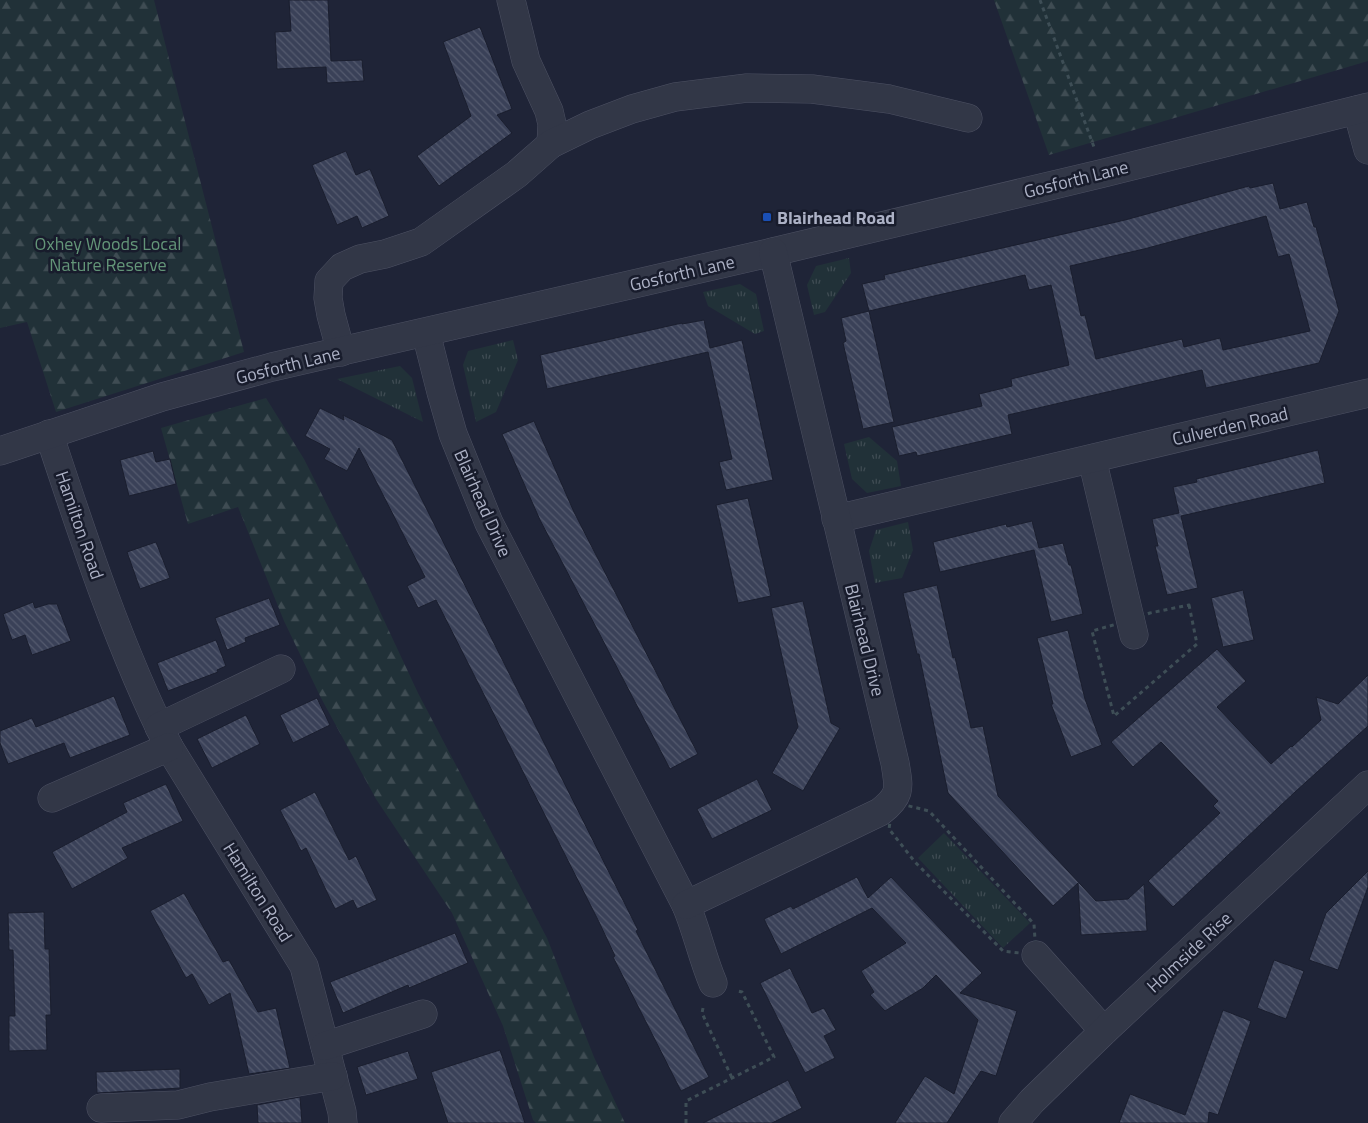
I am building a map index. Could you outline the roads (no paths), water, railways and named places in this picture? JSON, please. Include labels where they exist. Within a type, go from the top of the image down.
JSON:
[{"type":"street","points":[[511,0],[526,61],[549,111],[552,124],[551,144]]},
{"type":"street","points":[[341,352],[328,298],[329,281],[342,267],[360,259],[385,254],[421,242],[517,174],[551,144],[590,125],[632,109],[675,97],[747,88],[812,89],[880,98],[968,118]]},
{"type":"street","points":[[1363,108],[1368,150]]},
{"type":"street","name":"Gosforth Lane","points":[[0,451],[162,397],[272,367],[773,252],[1104,173],[1363,108]]},
{"type":"street","name":"Blairhead Drive","points":[[686,905],[880,812],[893,802],[898,782],[773,252]]},
{"type":"street","name":"Blairhead Drive","points":[[426,333],[453,434],[489,523],[686,905],[697,931],[703,961],[713,983]]},
{"type":"street","name":"Culverden Road","points":[[836,519],[1368,393]]},
{"type":"street","name":"Hamilton Road","points":[[49,434],[118,634],[164,737],[304,966],[342,1112],[343,1123]]},
{"type":"street","points":[[1092,459],[1134,635]]},
{"type":"street","points":[[52,798],[164,737],[281,669]]},
{"type":"street","name":"Holmside Rise","points":[[1013,1123],[1032,1101],[1104,1031],[1368,785]]},
{"type":"street","points":[[1036,954],[1104,1031]]},
{"type":"street","points":[[325,1046],[423,1014]]},
{"type":"street","points":[[100,1108],[178,1105],[210,1097],[332,1076]]},
{"type":"place","name":"Blairhead Road","points":[[767,217]]},
{"type":"park label","name":"Oxhey Woods Local Nature Reserve","points":[[108,253]]}]
